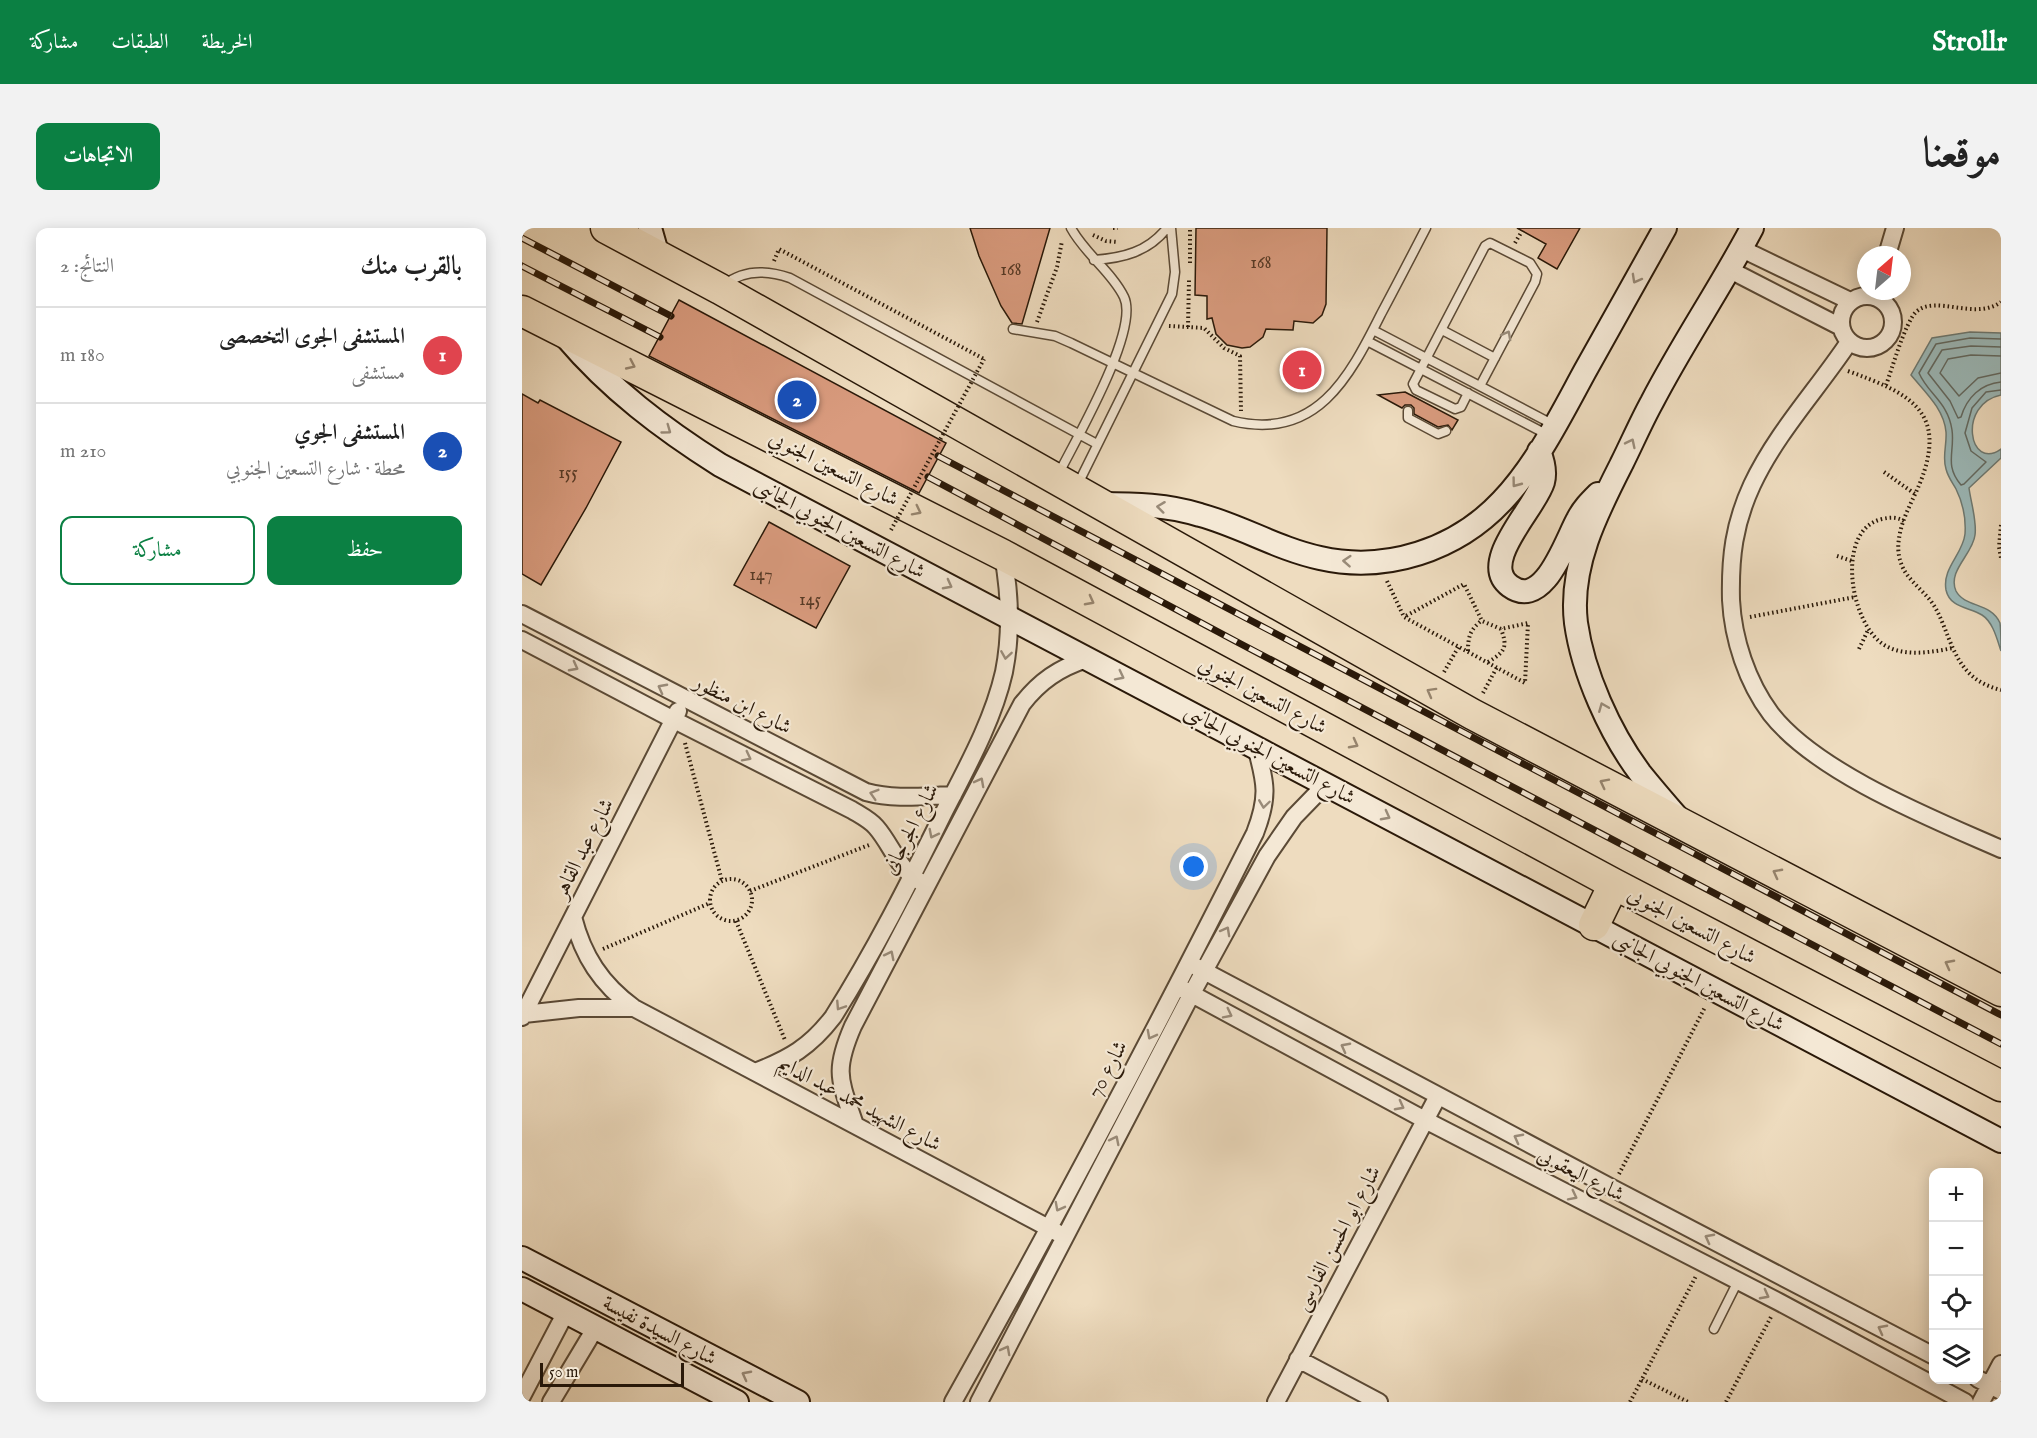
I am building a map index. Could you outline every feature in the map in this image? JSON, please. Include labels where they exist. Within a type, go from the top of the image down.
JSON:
[{"type":"highway","points":[[606,228],[654,242],[720,289],[1462,709],[2001,991]]},
{"type":"highway","name":"شارع التسعين الجنوبي","points":[[522,311],[1003,555],[1614,884],[2001,1086]]},
{"type":"highway","points":[[1594,925],[1614,884]]},
{"type":"street","points":[[1100,504],[1166,507],[1201,515],[1292,550],[1320,558],[1349,562],[1378,562],[1425,552],[1468,530],[1504,499],[1548,437],[1665,228]]},
{"type":"street","points":[[1683,824],[1640,772],[1606,715],[1582,653],[1576,621],[1576,589],[1582,557],[1611,485],[1653,400],[1730,270],[1752,228]]},
{"type":"street","points":[[1890,246],[1895,228]]},
{"type":"street","points":[[1742,249],[1850,301]]},
{"type":"street","points":[[1730,270],[1840,327]]},
{"type":"street","points":[[1857,297],[1844,308],[1840,317],[1840,327],[1849,342],[1859,348],[1871,348],[1883,344],[1890,335],[1894,323],[1892,311],[1882,300]]},
{"type":"street","name":"شارع التسعين الجنوبي الجانبى","points":[[563,333],[587,361],[650,417],[720,465],[2001,1141]]},
{"type":"street","points":[[1849,342],[1777,439],[1752,485],[1736,528],[1730,567],[1732,621],[1746,672],[1771,714],[1792,735],[1824,760],[1880,793],[2001,849]]},
{"type":"street","points":[[1548,437],[1543,481],[1500,558],[1500,573],[1509,585],[1516,589],[1531,590],[1544,582],[1584,510],[1611,485]]},
{"type":"street","name":"شارع الجرجانى","points":[[855,1125],[840,1076],[842,1051],[919,881],[953,795],[996,699],[1006,655],[1010,618],[1003,555]]},
{"type":"street","name":"شارع ابن منظور","points":[[522,614],[866,792],[883,797],[901,798],[953,795]]},
{"type":"street","points":[[522,640],[852,810],[875,826],[898,861],[919,881]]},
{"type":"street","name":"شارع الجرجانى","points":[[755,1072],[791,1057],[821,1032],[919,881],[1022,704],[1050,675],[1087,659]]},
{"type":"street","name":"شارع عبد القاهر","points":[[523,1015],[677,721],[684,699]]},
{"type":"street","name":"شارع 70","points":[[1197,967],[1263,812],[1266,790],[1256,747]]},
{"type":"street","name":"شارع 70","points":[[953,1402],[1048,1228],[1197,967],[1294,817],[1326,784]]},
{"type":"street","name":"شارع الشهيد محمد عبد الدايم","points":[[573,917],[587,956],[607,985],[633,1008],[1065,1237]]},
{"type":"street","name":"شارع اليعقوبى","points":[[1197,967],[1929,1353]]},
{"type":"street","name":"شارع 70","points":[[979,1402],[1065,1237],[1184,991]]},
{"type":"street","name":"شارع اليعقوبى","points":[[1184,991],[1425,1120],[1703,1262],[1965,1402]]},
{"type":"street","name":"شارع الشهيد محمد عبد الدايم","points":[[523,1015],[579,1008],[633,1008]]},
{"type":"street","name":"شارع ابو الحسن الفارسى","points":[[1276,1402],[1438,1096]]},
{"type":"street","name":"شارع السيدة نفيسة","points":[[522,1258],[798,1402]]},
{"type":"street","name":"شارع السيدة نفيسة","points":[[522,1289],[737,1402]]},
{"type":"street","points":[[522,1396],[566,1312]]},
{"type":"street","points":[[551,1402],[596,1327]]},
{"type":"street","points":[[1298,1359],[1379,1402]]},
{"type":"street","points":[[1981,1402],[2001,1364]]},
{"type":"lane","points":[[1066,484],[1079,435],[1114,363],[1127,321],[1127,305],[1119,289],[1077,240],[1071,228]]},
{"type":"lane","points":[[1094,260],[1124,257],[1138,252],[1151,245],[1169,228]]},
{"type":"lane","points":[[1066,484],[1097,444],[1166,306],[1174,281],[1169,228]]},
{"type":"lane","points":[[1013,329],[1063,339],[1233,421],[1262,426],[1276,425],[1306,415],[1331,396],[1340,385],[1367,341],[1426,228]]},
{"type":"lane","points":[[1468,393],[1455,413],[1417,394],[1413,384],[1485,246],[1492,243],[1530,263],[1537,274],[1535,282],[1480,387]]},
{"type":"lane","points":[[720,289],[737,277],[758,272],[769,272],[790,278],[1097,444]]},
{"type":"lane","points":[[1373,330],[1480,387],[1548,437]]},
{"type":"lane","points":[[1442,330],[1495,358]]},
{"type":"lane","points":[[1367,341],[1548,437]]},
{"type":"lane","points":[[1408,411],[1407,416],[1410,419],[1438,434],[1446,431]]},
{"type":"lane","points":[[1714,1329],[1738,1281]]},
{"type":"path","points":[[1113,228],[1118,228]]},
{"type":"path","points":[[1514,246],[1522,231]]},
{"type":"path","points":[[1090,233],[1106,241],[1123,241]]},
{"type":"path","points":[[1033,332],[1058,267],[1063,237]]},
{"type":"path","points":[[769,272],[779,249],[984,359],[891,530]]},
{"type":"path","points":[[1886,385],[1917,312],[1929,306],[1985,310],[2001,303]]},
{"type":"path","points":[[1155,326],[1204,328],[1224,348],[1240,356],[1241,423]]},
{"type":"path","points":[[1833,366],[1886,385],[1909,399],[1919,409],[1928,428],[1930,450],[1899,537],[1898,553],[1904,569],[1935,608],[1960,662],[1969,674],[1981,683],[2001,690]]},
{"type":"path","points":[[1884,472],[1915,494]]},
{"type":"path","points":[[1905,521],[1890,518],[1869,525],[1856,547],[1852,561],[1855,597],[1868,630],[1886,646],[1896,651],[1924,652],[1953,648]]},
{"type":"path","points":[[2001,525],[1999,547],[2001,558]]},
{"type":"path","points":[[1837,555],[1852,561]]},
{"type":"path","points":[[1378,562],[1404,617],[1525,682],[1528,623],[1501,629],[1482,621],[1464,584],[1404,617]]},
{"type":"path","points":[[1732,621],[1855,597]]},
{"type":"path","points":[[1468,651],[1468,638],[1472,629],[1482,621]]},
{"type":"path","points":[[1488,662],[1501,654],[1504,647],[1505,639],[1501,629]]},
{"type":"path","points":[[1859,649],[1868,630]]},
{"type":"path","points":[[677,721],[722,881]]},
{"type":"path","points":[[750,891],[884,839]]},
{"type":"path","points":[[738,880],[750,891],[751,907],[746,916],[731,922],[714,914],[710,903],[713,888],[722,881],[738,880]]},
{"type":"path","points":[[587,956],[710,903]]},
{"type":"path","points":[[736,921],[791,1057]]},
{"type":"path","points":[[1612,1188],[1714,989]]},
{"type":"path","points":[[1630,1402],[1703,1262]]},
{"type":"path","points":[[1726,1402],[1779,1302]]},
{"type":"path","points":[[1642,1379],[1688,1402]]},
{"type":"water","points":[[1970,332],[2001,333],[2001,395],[1987,401],[1978,410],[1973,422],[1972,434],[1981,452],[1990,454],[2001,449],[2001,458],[1969,488],[1975,518],[1975,535],[1955,576],[1954,584],[1956,591],[1965,600],[1996,616],[2000,623],[2001,651],[1994,631],[1986,618],[1956,604],[1948,596],[1946,590],[1947,575],[1961,548],[1965,534],[1964,517],[1960,500],[1945,464],[1946,432],[1942,416],[1933,401],[1911,375],[1932,338]]},
{"type":"building","points":[[970,228],[1050,228],[1022,324],[1012,323],[1001,306],[979,256]]},
{"type":"building","points":[[1196,228],[1327,228],[1326,304],[1322,315],[1313,323],[1294,321],[1293,330],[1266,329],[1263,337],[1250,347],[1227,345],[1216,334],[1212,318],[1207,319],[1207,296],[1195,295]]},
{"type":"building","points":[[1517,228],[1580,228],[1557,269],[1538,258],[1546,244]]},
{"type":"building","points":[[679,300],[946,443],[919,493],[649,356]]},
{"type":"building","points":[[1405,392],[1458,420],[1452,430],[1448,425],[1438,427],[1414,414],[1414,408],[1411,405],[1405,405],[1402,408],[1378,395]]},
{"type":"building","points":[[522,394],[538,403],[540,400],[621,442],[541,585],[522,574]]},
{"type":"building","points":[[769,522],[850,566],[816,628],[734,585]]},
{"type":"railway","points":[[522,238],[671,316]]},
{"type":"railway","points":[[522,266],[660,337]]},
{"type":"railway","points":[[938,456],[2001,1015]]},
{"type":"railway","points":[[928,477],[2001,1044]]},
{"type":"place","name":"المستشفى الجوى التخصصى","points":[[1302,370]]},
{"type":"place","name":"المستشفى الجوي","points":[[797,400]]}]
